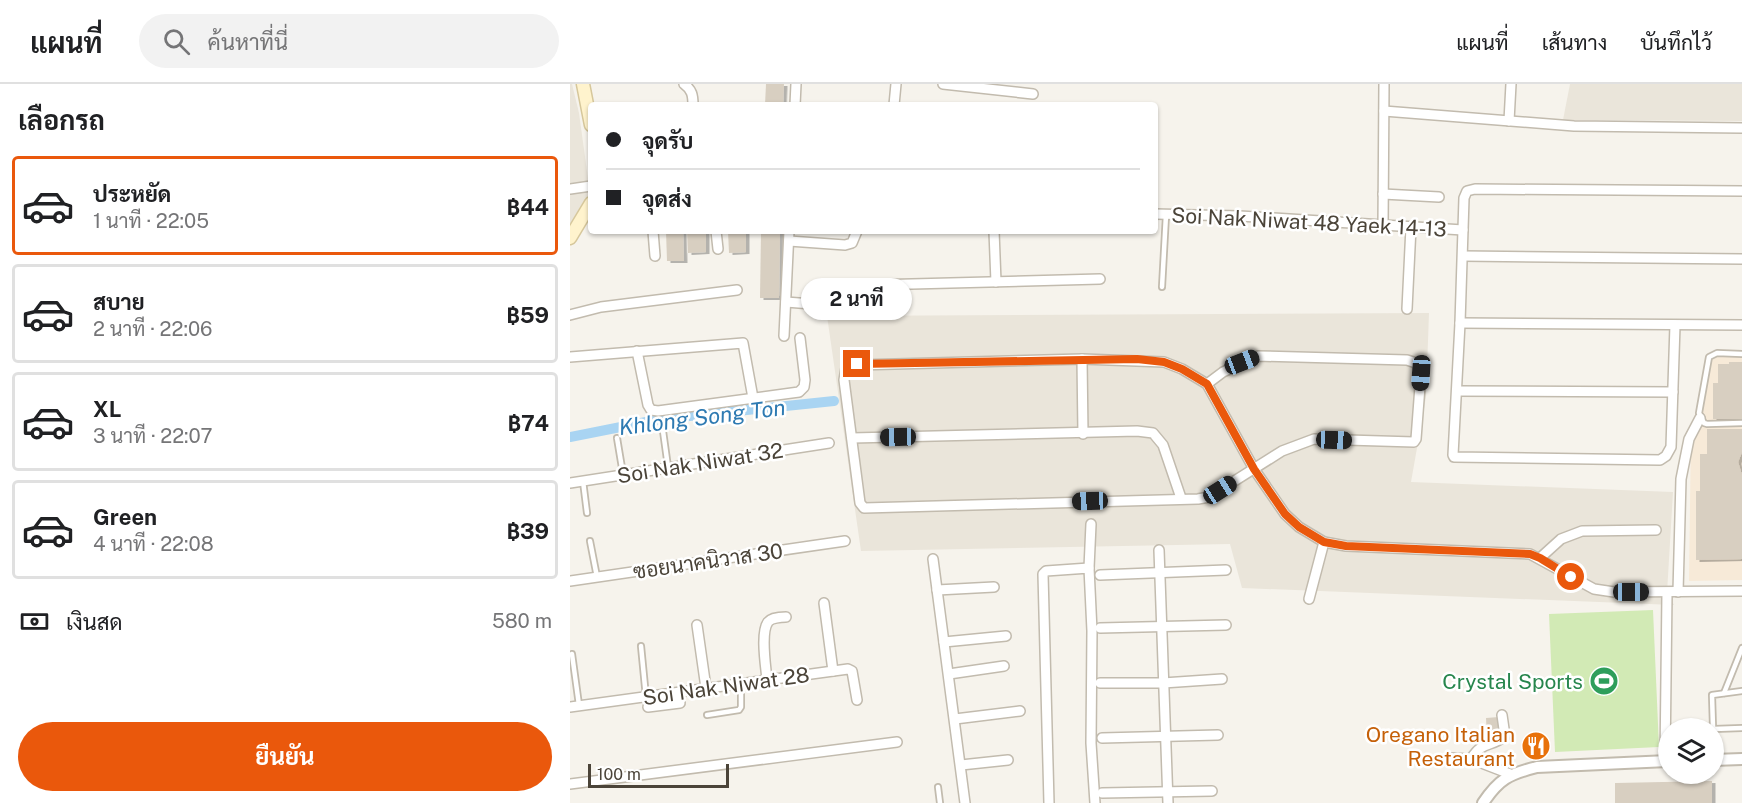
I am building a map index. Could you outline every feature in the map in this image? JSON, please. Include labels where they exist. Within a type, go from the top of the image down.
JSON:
[{"type":"main road","points":[[583,84],[588,110]]},
{"type":"main road","points":[[570,238],[588,208]]},
{"type":"street","points":[[684,84],[690,88],[693,102]]},
{"type":"street","points":[[795,102],[796,84]]},
{"type":"street","points":[[894,102],[896,84]]},
{"type":"street","points":[[943,84],[1033,94]]},
{"type":"street","points":[[1383,226],[1384,84]]},
{"type":"street","points":[[1509,122],[1511,84]]},
{"type":"street","points":[[1384,111],[1574,126],[1742,128]]},
{"type":"street","points":[[570,189],[588,186]]},
{"type":"street","points":[[1676,325],[1671,447],[1666,456],[1660,460],[1454,457],[1452,454],[1457,391],[1464,198],[1467,190],[1742,191]]},
{"type":"street","points":[[1383,194],[1439,197]]},
{"type":"street","name":"Soi Nak Niwat 48 Yaek 14-13","points":[[1158,214],[1463,230]]},
{"type":"street","points":[[1407,309],[1411,227]]},
{"type":"street","points":[[653,234],[655,256]]},
{"type":"street","points":[[716,234],[718,249]]},
{"type":"street","points":[[784,336],[789,234]]},
{"type":"street","points":[[789,241],[845,245],[852,243],[856,234]]},
{"type":"street","points":[[994,234],[996,282]]},
{"type":"street","points":[[1462,256],[1742,259]]},
{"type":"street","points":[[873,285],[1100,279]]},
{"type":"street","points":[[570,315],[601,307],[737,290]]},
{"type":"street","points":[[786,302],[837,306]]},
{"type":"street","points":[[1460,323],[1742,325]]},
{"type":"street","points":[[637,351],[648,405],[651,411],[658,411],[799,392],[804,387],[800,338]]},
{"type":"street","points":[[570,357],[743,343],[753,398]]},
{"type":"street","points":[[1207,384],[1232,367],[1258,356],[1407,360],[1416,363],[1421,373],[1414,442],[1314,439],[1282,451],[1254,469],[1209,497],[864,508],[860,503],[844,380],[846,368],[857,364],[1137,359],[1164,362],[1182,369],[1207,384],[1254,469],[1285,514],[1299,527],[1324,542],[1346,546],[1530,554],[1594,589],[1614,592],[1742,591]]},
{"type":"street","points":[[1082,359],[1083,434]]},
{"type":"street","points":[[1457,391],[1673,392]]},
{"type":"street","points":[[1678,592],[1681,479],[1689,439],[1700,418]]},
{"type":"street","points":[[852,438],[1137,431],[1153,434],[1163,445],[1181,498]]},
{"type":"street","name":"Soi Nak Niwat 32","points":[[570,483],[830,443]]},
{"type":"street","points":[[1091,524],[1089,568],[1092,631],[1091,742],[1095,803]]},
{"type":"street","points":[[1540,558],[1561,539],[1582,531],[1656,530]]},
{"type":"street","name":"ซอยนาคนิวาส 30","points":[[570,581],[845,541]]},
{"type":"street","points":[[1310,599],[1324,542]]},
{"type":"street","points":[[1159,550],[1168,803]]},
{"type":"street","points":[[933,559],[965,803]]},
{"type":"street","points":[[1049,803],[1043,574],[1046,571],[1089,568]]},
{"type":"street","points":[[1100,575],[1226,570]]},
{"type":"street","points":[[937,590],[994,586]]},
{"type":"street","points":[[1666,718],[1667,593]]},
{"type":"street","points":[[824,603],[833,671]]},
{"type":"street","points":[[767,680],[764,638],[767,622],[786,617]]},
{"type":"street","points":[[697,625],[706,688]]},
{"type":"street","points":[[1100,628],[1226,625]]},
{"type":"street","points":[[944,642],[1006,636]]},
{"type":"street","points":[[949,674],[1004,666]]},
{"type":"street","name":"Soi Nak Niwat 28","points":[[575,707],[647,702],[706,688],[848,669],[852,671],[857,700]]},
{"type":"street","points":[[1100,683],[1163,683],[1222,679]]},
{"type":"street","points":[[955,719],[1020,711]]},
{"type":"street","points":[[1471,759],[1481,746],[1505,736],[1502,715]]},
{"type":"street","points":[[1102,738],[1218,735]]},
{"type":"street","points":[[570,784],[897,742]]},
{"type":"street","points":[[1451,758],[1471,759],[1510,774]]},
{"type":"street","points":[[1724,760],[1742,759]]},
{"type":"street","points":[[961,765],[1008,760]]},
{"type":"street","points":[[1483,803],[1494,787],[1510,774],[1537,767],[1658,761]]},
{"type":"street","points":[[1102,793],[1212,791]]},
{"type":"lane","points":[[1162,287],[1166,214]]},
{"type":"lane","points":[[1742,354],[1717,353],[1708,357],[1699,413],[1700,418],[1707,424],[1742,423]]},
{"type":"lane","points":[[663,431],[668,469]]},
{"type":"lane","points":[[617,438],[623,475]]},
{"type":"lane","points":[[582,481],[587,513]]},
{"type":"lane","points":[[590,541],[597,577]]},
{"type":"lane","points":[[641,646],[647,702]]},
{"type":"lane","points":[[1724,693],[1742,648]]},
{"type":"lane","points":[[573,654],[575,707]]},
{"type":"lane","points":[[707,715],[739,710],[741,684]]},
{"type":"lane","points":[[1713,718],[1712,695],[1742,691]]},
{"type":"lane","points":[[1724,729],[1742,728]]},
{"type":"lane","points":[[938,787],[940,803]]},
{"type":"shaded area","points":[[570,84],[572,84],[579,113],[588,178],[588,196],[570,227]]},
{"type":"shaded area","points":[[1570,84],[1742,84],[1742,121],[1563,120]]},
{"type":"shaded area","points":[[1429,313],[1426,397],[1411,482],[1673,492],[1667,593],[1674,605],[1242,588],[1230,544],[861,551],[827,316]]},
{"type":"shaded area","points":[[1711,352],[1742,353],[1742,580],[1689,581],[1691,432]]},
{"type":"green space","name":"Crystal Sports","points":[[1653,610],[1658,747],[1555,752],[1549,614]]},
{"type":"building","points":[[766,84],[784,84],[783,102],[765,102]]},
{"type":"building","points":[[666,234],[683,234],[684,261],[667,261]]},
{"type":"building","points":[[687,234],[706,234],[706,252],[688,253]]},
{"type":"building","points":[[728,234],[746,234],[746,252],[729,253]]},
{"type":"building","points":[[761,234],[780,234],[779,298],[760,298]]},
{"type":"building","points":[[1729,362],[1742,362],[1742,419],[1713,419],[1713,383],[1718,383],[1718,364],[1729,364]]},
{"type":"building","points":[[1707,429],[1742,429],[1742,452],[1738,462],[1742,475],[1742,559],[1696,560],[1696,491],[1700,491],[1700,454],[1707,454]]},
{"type":"building","points":[[1499,717],[1500,737],[1487,737],[1486,718]]},
{"type":"building","points":[[1525,738],[1534,738],[1534,753],[1525,753]]},
{"type":"building","points":[[1615,783],[1712,784],[1712,803],[1615,803]]},
{"type":"waterway","name":"Khlong Song Ton","points":[[570,437],[661,419],[834,401]]},
{"type":"place","name":"Crystal Sports","points":[[1604,681]]},
{"type":"place","name":"Oregano Italian Restaurant","points":[[1536,746]]},
{"type":"route","points":[[857,364],[1082,359],[1137,359],[1164,362],[1182,369],[1207,384],[1254,469],[1285,514],[1299,527],[1324,542],[1346,546],[1518,552],[1540,558],[1571,577]]}]
